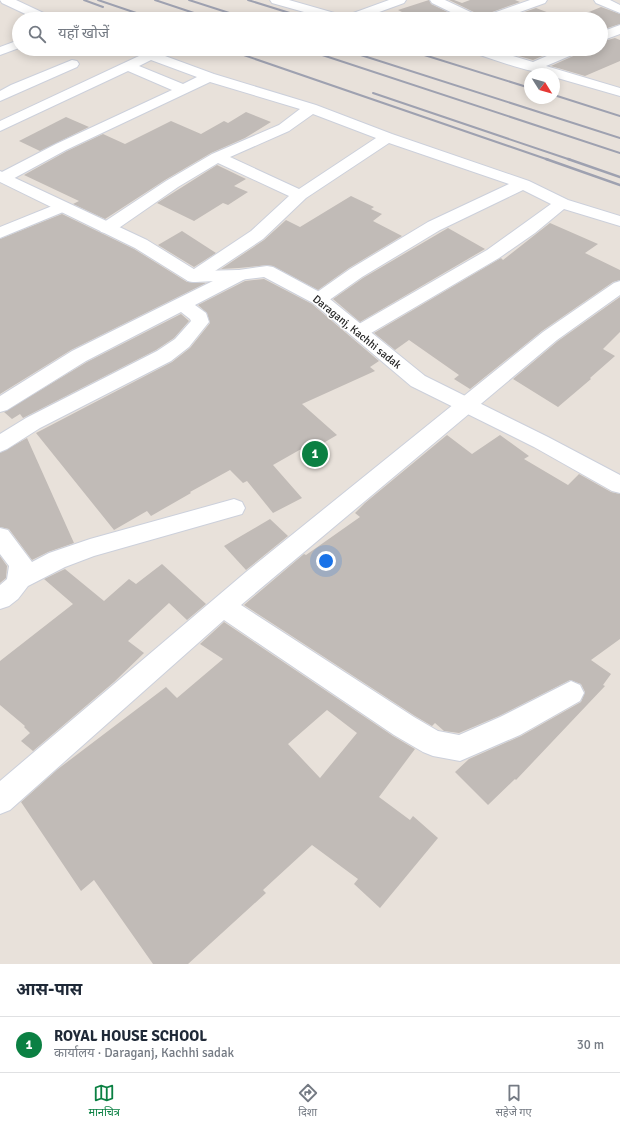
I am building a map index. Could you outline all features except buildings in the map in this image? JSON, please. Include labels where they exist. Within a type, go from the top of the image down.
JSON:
[{"type":"street","points":[[6,0],[31,12]]},
{"type":"street","points":[[283,0],[320,12]]},
{"type":"street","points":[[360,12],[370,6],[400,0]]},
{"type":"street","points":[[436,0],[461,12]]},
{"type":"street","points":[[508,12],[541,0]]},
{"type":"street","points":[[600,0],[620,9]]},
{"type":"street","points":[[608,34],[620,29]]},
{"type":"street","points":[[0,51],[12,47]]},
{"type":"street","points":[[0,127],[149,56]]},
{"type":"street","points":[[154,56],[209,77],[311,108],[387,137],[522,184],[562,203],[620,221]]},
{"type":"street","points":[[498,56],[620,92]]},
{"type":"street","points":[[533,67],[558,56]]},
{"type":"street","points":[[0,97],[16,88],[72,64]]},
{"type":"street","points":[[128,66],[182,89]]},
{"type":"street","points":[[2,177],[61,146],[209,77]]},
{"type":"street","points":[[107,228],[172,184],[217,157],[284,128],[311,108]]},
{"type":"street","points":[[2,177],[141,244],[194,277],[257,235],[300,195],[387,137]]},
{"type":"street","points":[[217,157],[300,195]]},
{"type":"street","points":[[319,299],[356,273],[434,226],[522,184]]},
{"type":"street","points":[[359,332],[493,254],[529,229],[562,203]]},
{"type":"street","points":[[0,233],[62,207]]},
{"type":"street","name":"Daraganj, Kachhi sadak","points":[[194,277],[239,275],[267,271],[319,299],[418,381],[540,442],[620,485]]},
{"type":"street","points":[[0,405],[79,356],[239,275]]},
{"type":"street","points":[[0,800],[222,606],[464,405],[550,336],[620,286]]},
{"type":"street","points":[[0,444],[33,423],[157,361],[176,347],[200,322],[200,317],[197,314],[182,304]]},
{"type":"street","points":[[0,599],[11,592],[21,578],[56,560],[90,548],[234,508]]},
{"type":"street","points":[[0,537],[21,564],[21,578]]},
{"type":"street","points":[[222,606],[404,726],[433,743],[460,748],[510,726],[571,693]]},
{"type":"railway","points":[[84,0],[103,7]]},
{"type":"railway","points":[[98,0],[133,12]]},
{"type":"railway","points":[[155,0],[191,12]]},
{"type":"railway","points":[[189,0],[226,12]]},
{"type":"railway","points":[[248,0],[287,12]]},
{"type":"railway","points":[[246,56],[549,160]]},
{"type":"railway","points":[[325,56],[620,153]]},
{"type":"railway","points":[[364,56],[620,138]]},
{"type":"railway","points":[[427,56],[524,86]]},
{"type":"railway","points":[[373,93],[571,160]]},
{"type":"railway","points":[[560,97],[620,116]]},
{"type":"railway","points":[[546,159],[620,185]]},
{"type":"railway","points":[[568,159],[620,177]]},
{"type":"place","name":"ROYAL HOUSE SCHOOL","points":[[315,454]]}]
